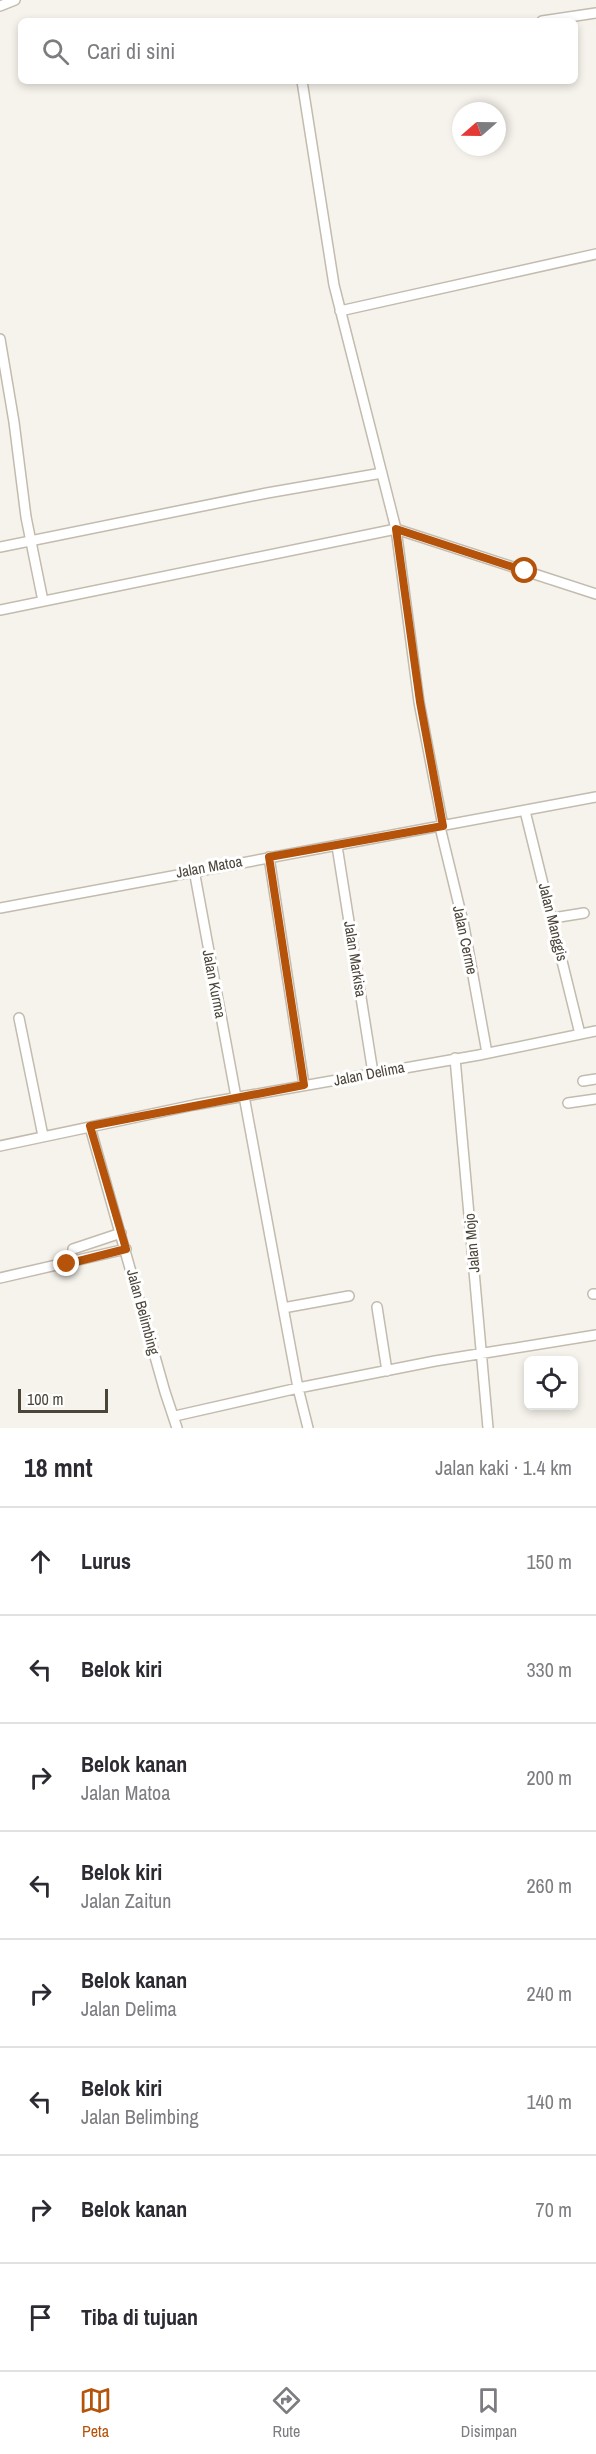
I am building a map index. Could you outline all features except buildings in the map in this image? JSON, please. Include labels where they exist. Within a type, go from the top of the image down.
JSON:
[{"type":"street","points":[[0,6],[15,0]]},
{"type":"street","points":[[562,18],[596,13]]},
{"type":"street","name":"Jalan Cerme","points":[[302,84],[332,274],[396,529],[420,702],[441,826],[464,926],[488,1053]]},
{"type":"street","points":[[340,311],[596,254]]},
{"type":"street","points":[[0,339],[30,541],[43,600]]},
{"type":"street","points":[[0,547],[267,493],[382,473]]},
{"type":"street","points":[[0,610],[396,529],[596,594]]},
{"type":"street","name":"Jalan Matoa","points":[[0,908],[596,796]]},
{"type":"street","name":"Jalan Manggis","points":[[525,810],[580,1034]]},
{"type":"street","name":"Jalan Markisa","points":[[337,846],[373,1073]]},
{"type":"street","points":[[269,857],[304,1085]]},
{"type":"street","name":"Jalan Kurma","points":[[194,870],[308,1428]]},
{"type":"street","points":[[553,918],[584,913]]},
{"type":"street","points":[[19,1018],[43,1136]]},
{"type":"street","name":"Jalan Delima","points":[[0,1146],[240,1096],[488,1053],[596,1031]]},
{"type":"street","name":"Jalan Mojo","points":[[455,1058],[488,1428]]},
{"type":"street","points":[[583,1081],[596,1079]]},
{"type":"street","points":[[568,1103],[596,1099]]},
{"type":"street","name":"Jalan Belimbing","points":[[90,1126],[177,1428]]},
{"type":"street","points":[[73,1249],[121,1233]]},
{"type":"street","points":[[0,1278],[126,1249]]},
{"type":"street","points":[[284,1308],[349,1296]]},
{"type":"street","points":[[377,1307],[387,1371]]},
{"type":"street","points":[[174,1416],[298,1388],[482,1353],[596,1335]]},
{"type":"route","points":[[67,1264],[126,1249],[90,1126],[304,1085],[269,857],[443,826],[420,702],[396,529],[525,571]]}]
